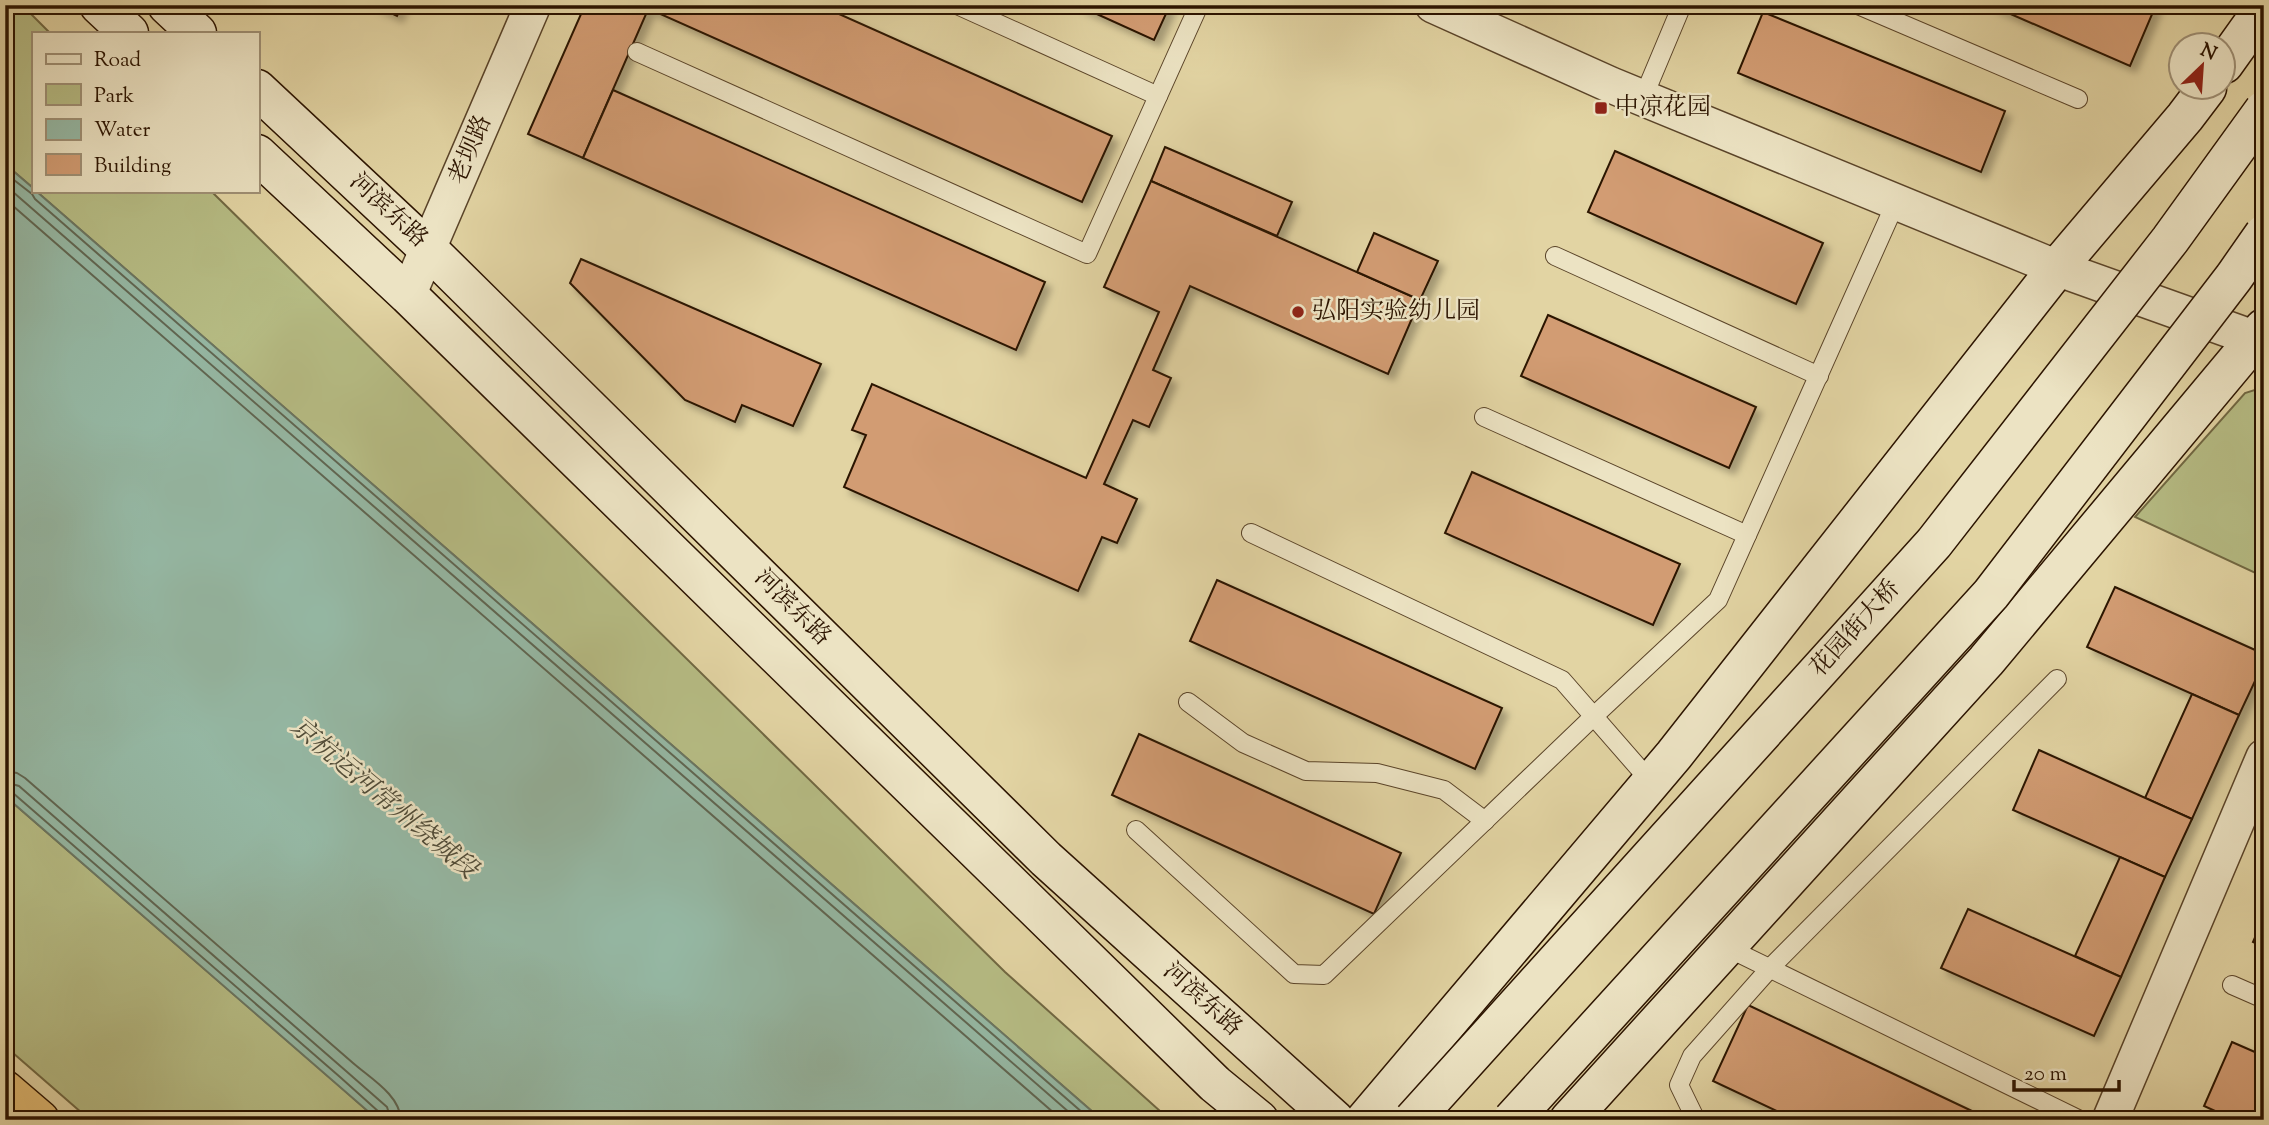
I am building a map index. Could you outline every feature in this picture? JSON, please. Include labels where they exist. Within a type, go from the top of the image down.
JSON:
[{"type":"highway","points":[[5,1090],[40,1120]]},
{"type":"main road","points":[[99,5],[128,32]]},
{"type":"main road","points":[[167,5],[196,32]]},
{"type":"main road","points":[[2238,44],[2264,8]]},
{"type":"main road","name":"河滨东路","points":[[259,91],[428,249],[1046,859],[1335,1120]]},
{"type":"main road","points":[[1365,1120],[1651,782],[2057,268],[2196,102]]},
{"type":"main road","name":"花园街大桥","points":[[1413,1120],[1934,543],[2170,240],[2264,110]]},
{"type":"main road","name":"河滨东路","points":[[259,155],[408,295],[1205,1074],[1259,1120]]},
{"type":"main road","points":[[1512,1120],[1991,594],[2264,234]]},
{"type":"main road","points":[[1569,1120],[1986,662],[2261,337]]},
{"type":"street","name":"老坝路","points":[[408,295],[533,5]]},
{"type":"street","points":[[1433,5],[1643,98],[2057,268],[2261,337]]},
{"type":"street","points":[[2110,1120],[2264,757]]},
{"type":"lane","points":[[957,5],[1158,96]]},
{"type":"lane","points":[[637,52],[1087,254],[1199,5]]},
{"type":"lane","points":[[1643,98],[1682,5]]},
{"type":"lane","points":[[1858,5],[2078,99]]},
{"type":"lane","points":[[1136,830],[1294,974],[1324,975],[1718,600],[1896,202]]},
{"type":"lane","points":[[1555,256],[1819,376]]},
{"type":"lane","points":[[1484,417],[1747,535]]},
{"type":"lane","points":[[1251,533],[1562,680],[1651,782]]},
{"type":"lane","points":[[1696,1120],[1679,1085],[1692,1056],[1771,967],[2057,678]]},
{"type":"lane","points":[[1188,702],[1242,743],[1306,771],[1377,773],[1444,790],[1485,821]]},
{"type":"lane","points":[[1726,947],[2080,1120]]},
{"type":"lane","points":[[2232,985],[2264,999]]},
{"type":"green space","points":[[5,5],[22,5],[49,32],[32,32],[32,187],[5,164]]},
{"type":"green space","points":[[37,192],[212,192],[1005,972],[1170,1120],[1102,1120]]},
{"type":"green space","points":[[2264,387],[2264,577],[2135,517],[2245,393]]},
{"type":"green space","points":[[5,796],[378,1120],[90,1120],[5,1046]]},
{"type":"water","name":"京杭运河常州绕城段","points":[[5,164],[32,187],[32,192],[37,192],[1102,1120],[378,1120],[5,796]]},
{"type":"building","points":[[374,5],[402,5],[397,16]]},
{"type":"building","points":[[585,5],[650,5],[583,158],[528,134]]},
{"type":"building","points":[[650,5],[819,5],[1112,136],[1082,202],[649,9]]},
{"type":"building","points":[[1077,5],[1170,5],[1154,40]]},
{"type":"building","points":[[1990,5],[2156,5],[2130,66]]},
{"type":"building","points":[[1763,12],[2005,111],[1981,172],[1738,73]]},
{"type":"building","points":[[613,90],[1045,282],[1016,350],[583,158]]},
{"type":"building","points":[[1165,147],[1292,202],[1277,236],[1151,181]]},
{"type":"building","points":[[1615,151],[1823,243],[1796,304],[1588,212]]},
{"type":"building","points":[[1151,181],[1420,300],[1388,374],[1190,286],[1153,370],[1171,378],[1149,427],[1133,420],[1104,484],[1137,499],[1117,543],[1102,537],[1078,591],[844,487],[866,435],[852,430],[872,384],[1086,478],[1159,312],[1104,287]]},
{"type":"building","points":[[1374,233],[1438,261],[1420,300],[1357,272]]},
{"type":"building","points":[[581,259],[821,364],[793,426],[742,405],[735,422],[685,400],[570,283]]},
{"type":"building","points":[[1548,315],[1756,407],[1729,468],[1521,376]]},
{"type":"building","points":[[1472,472],[1680,564],[1653,625],[1445,533]]},
{"type":"building","points":[[1217,580],[1502,708],[1475,769],[1190,641]]},
{"type":"building","points":[[2115,587],[2264,654],[2264,662],[2239,715],[2087,647]]},
{"type":"building","points":[[2192,694],[2239,715],[2192,819],[2145,798]]},
{"type":"building","points":[[1139,734],[1401,853],[1374,914],[1112,795]]},
{"type":"building","points":[[2039,750],[2192,819],[2165,877],[2013,810]]},
{"type":"building","points":[[2120,857],[2165,877],[2121,977],[2075,956]]},
{"type":"building","points":[[1968,909],[2121,977],[2094,1036],[1941,968]]},
{"type":"building","points":[[2264,917],[2264,947],[2253,942]]},
{"type":"building","points":[[1748,1005],[1991,1120],[1796,1120],[1713,1081]]},
{"type":"building","points":[[2232,1042],[2264,1056],[2264,1120],[2235,1120],[2204,1106]]},
{"type":"place","name":"中凉花园","points":[[1601,108]]},
{"type":"place","name":"弘阳实验幼儿园","points":[[1298,312]]}]
